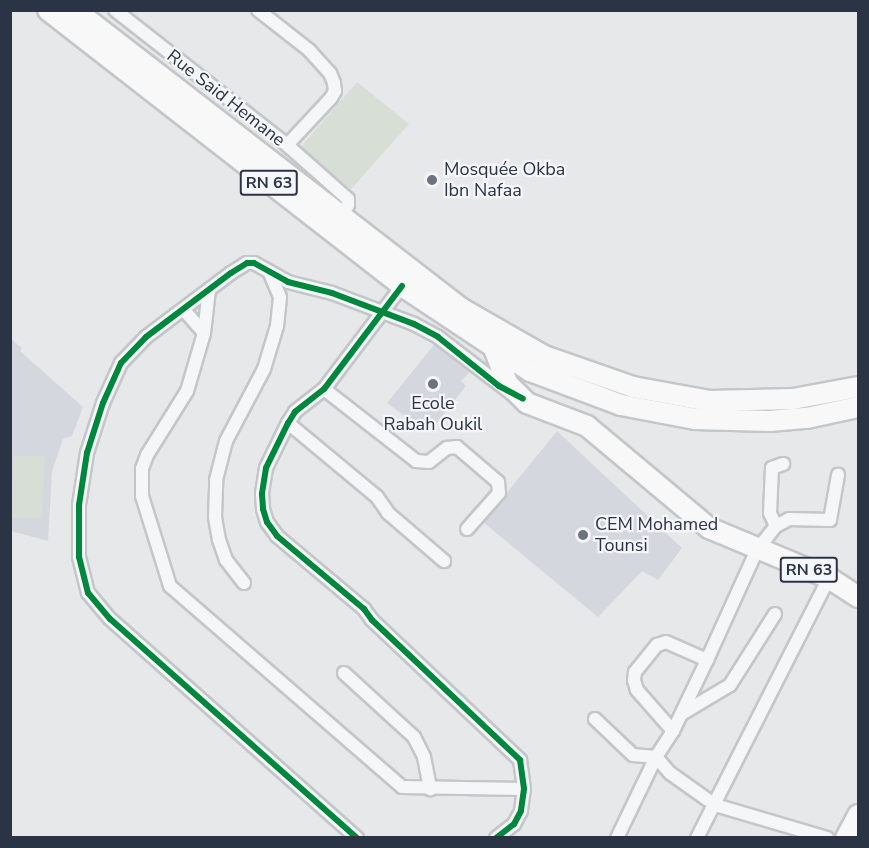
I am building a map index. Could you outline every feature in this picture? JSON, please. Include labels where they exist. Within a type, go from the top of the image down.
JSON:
[{"type":"main road","name":"RN 63","points":[[48,10],[402,286],[494,349]]},
{"type":"main road","points":[[75,10],[341,216],[485,324],[533,351],[577,369],[633,387],[709,401],[765,402],[822,396],[858,387]]},
{"type":"main road","points":[[485,324],[507,383],[523,399]]},
{"type":"main road","points":[[494,349],[530,371],[621,405],[695,419],[770,421],[807,417],[858,407]]},
{"type":"main road","points":[[523,399],[519,384],[530,371]]},
{"type":"main road","name":"RN 63","points":[[523,399],[587,426],[709,528],[757,550],[829,578],[858,597]]},
{"type":"main road","points":[[846,837],[858,815]]},
{"type":"street","name":"Rue Said Hemane","points":[[115,10],[287,145],[348,199],[348,205],[341,216]]},
{"type":"street","points":[[258,10],[309,50],[330,73],[334,83],[335,92],[331,98],[287,145]]},
{"type":"street","points":[[357,837],[110,619],[88,593],[82,578],[79,557],[82,478],[87,453],[103,403],[121,363],[130,351],[247,263],[254,263],[295,285],[332,293],[414,324],[438,337],[499,386],[523,399]]},
{"type":"street","points":[[244,582],[226,560],[219,540],[215,517],[216,480],[226,441],[264,369],[277,326],[280,297],[270,272]]},
{"type":"street","points":[[402,286],[324,389],[300,408],[288,423],[271,453],[263,481],[262,494],[267,522],[277,536],[364,609],[372,620],[514,752],[522,767],[524,789],[521,812],[514,824],[496,837]]},
{"type":"street","points":[[209,290],[204,333],[188,391],[147,455],[142,469],[142,496],[165,577],[178,594],[402,787],[524,789]]},
{"type":"street","points":[[184,310],[204,333]]},
{"type":"street","points":[[324,389],[416,461],[429,462],[447,448],[457,447],[498,482],[499,493],[467,529]]},
{"type":"street","points":[[288,423],[377,497],[388,513],[444,561]]},
{"type":"street","points":[[776,526],[770,513],[772,468],[783,464]]},
{"type":"street","points":[[617,837],[656,757],[683,713],[757,550],[776,526],[789,519],[830,520],[838,475]]},
{"type":"street","points":[[697,837],[829,578]]},
{"type":"street","points":[[683,713],[730,685],[775,615]]},
{"type":"street","points":[[673,731],[637,690],[634,681],[635,672],[657,645],[666,642],[707,660]]},
{"type":"street","points":[[344,673],[414,737],[424,758],[430,789]]},
{"type":"street","points":[[595,719],[633,754],[656,757],[670,773],[715,805],[827,837]]},
{"type":"shaded area","points":[[357,82],[409,124],[351,189],[300,148]]},
{"type":"shaded area","points":[[10,338],[22,348],[20,351],[83,407],[72,436],[63,439],[52,471],[48,541],[11,531]]},
{"type":"shaded area","name":"Ecole Rabah Oukil","points":[[437,341],[472,369],[461,381],[466,386],[435,425],[428,419],[421,428],[387,403]]},
{"type":"shaded area","name":"CEM Mohamed Tounsi","points":[[557,431],[682,548],[658,580],[642,571],[598,617],[483,522]]},
{"type":"shaded area","points":[[13,456],[45,456],[42,518],[11,518]]},
{"type":"cycle path","points":[[357,838],[110,619],[88,593],[79,557],[79,505],[87,453],[103,403],[121,363],[146,337],[247,263],[254,263],[288,282],[332,293],[414,324],[438,337],[499,386],[523,399]]},
{"type":"cycle path","points":[[402,286],[324,389],[295,412],[288,423],[266,468],[262,494],[263,509],[267,522],[277,536],[364,609],[372,620],[520,760],[524,789],[521,811],[514,824],[496,838]]},
{"type":"place","name":"Mosquée Okba Ibn Nafaa","points":[[432,180]]},
{"type":"place","name":"Ecole Rabah Oukil","points":[[433,384]]},
{"type":"place","name":"CEM Mohamed Tounsi","points":[[583,535]]}]
